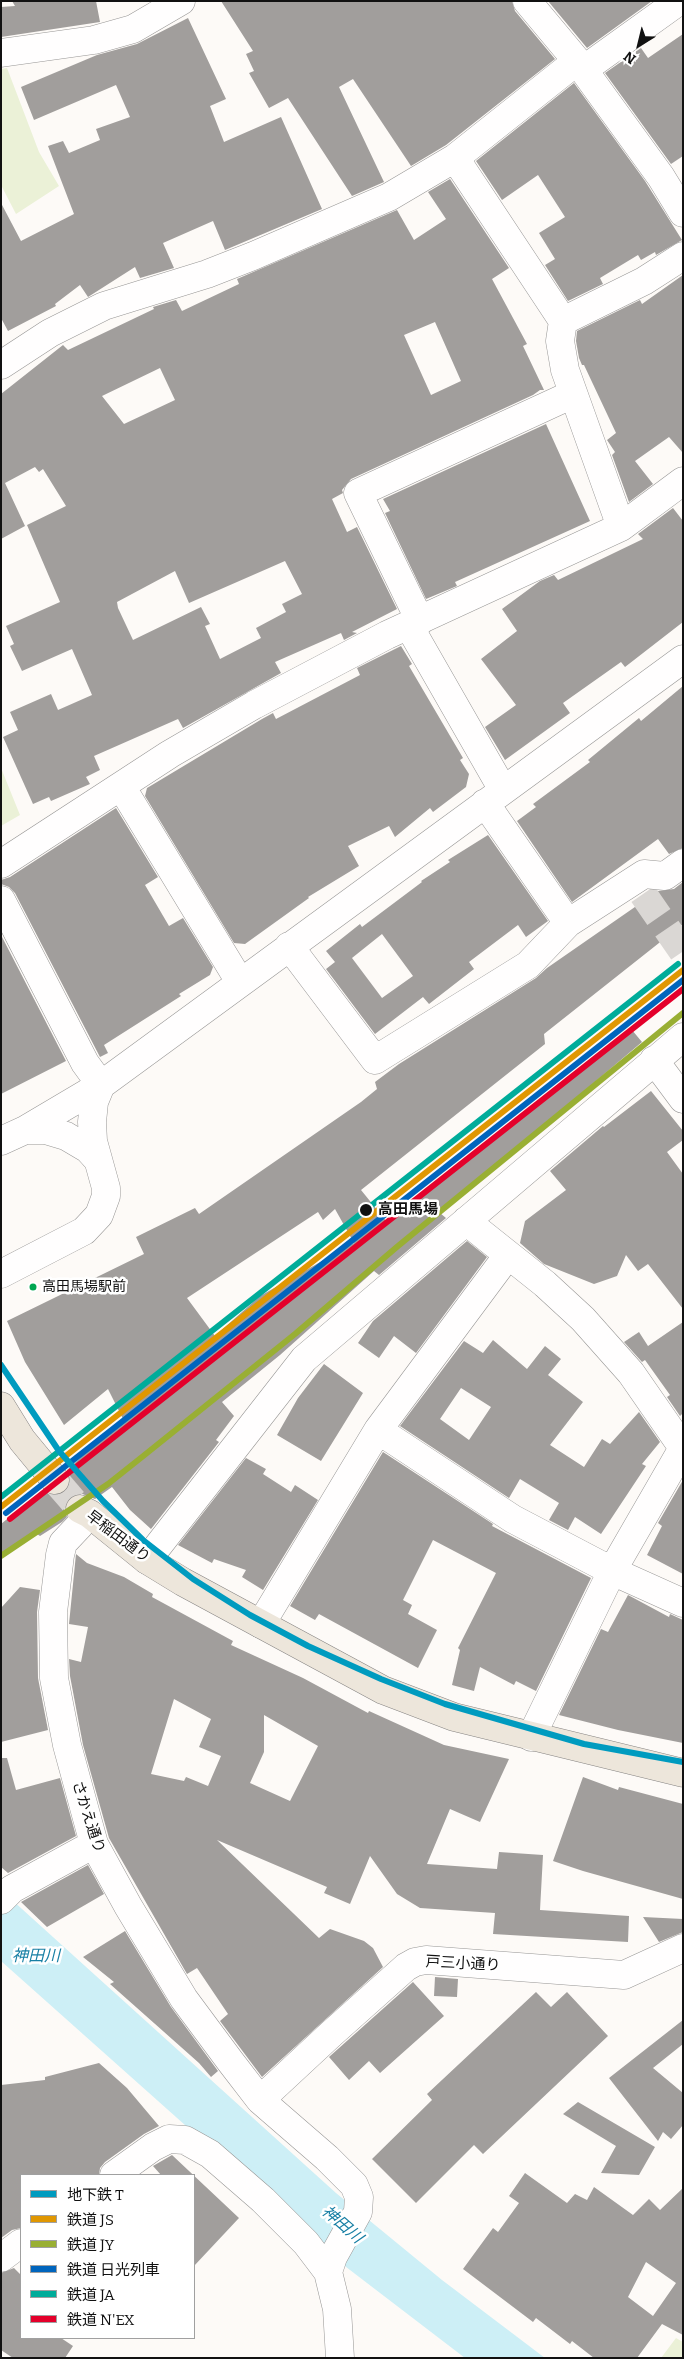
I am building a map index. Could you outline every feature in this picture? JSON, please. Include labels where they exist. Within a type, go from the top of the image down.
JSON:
[{"type":"main road","points":[[1,1406],[22,1440],[55,1480]]},
{"type":"main road","name":"早稲田通り","points":[[80,1517],[90,1514],[146,1560],[384,1690],[454,1717],[683,1773]]},
{"type":"street","points":[[1,53],[102,38],[132,29],[181,1]]},
{"type":"street","points":[[527,1],[580,66],[661,177],[683,212]]},
{"type":"street","points":[[1,365],[50,333],[104,306],[207,274],[389,197],[455,158],[580,66],[679,1]]},
{"type":"street","points":[[455,158],[563,320],[560,341],[565,370],[621,527]]},
{"type":"street","points":[[563,320],[644,282],[683,256]]},
{"type":"street","points":[[568,923],[494,796],[414,624],[358,492],[574,394]]},
{"type":"street","points":[[1,864],[170,754],[254,705],[387,635],[621,527],[683,480]]},
{"type":"street","points":[[13,1136],[101,1085],[683,659]]},
{"type":"street","points":[[121,786],[240,982]]},
{"type":"street","points":[[289,946],[375,1060],[528,965],[568,923],[644,874],[665,876],[683,863]]},
{"type":"street","points":[[1,900],[85,1063],[101,1085]]},
{"type":"street","points":[[146,1560],[304,1359],[683,1037]]},
{"type":"street","points":[[654,1060],[683,1099]]},
{"type":"street","points":[[1,1274],[84,1231],[93,1224],[99,1215],[106,1196],[105,1178],[93,1141],[92,1122],[94,1102],[101,1085]]},
{"type":"street","points":[[13,1136],[46,1130],[66,1136],[82,1145],[98,1160]]},
{"type":"street","points":[[466,1221],[583,1319],[631,1373],[683,1448],[612,1571],[531,1737]]},
{"type":"street","points":[[261,1624],[378,1430],[508,1255]]},
{"type":"street","points":[[378,1430],[513,1518],[612,1571],[683,1603]]},
{"type":"street","name":"さかえ通り","points":[[80,1517],[63,1543],[60,1555],[53,1612],[54,1678],[67,1745],[94,1844],[128,1906],[184,1999],[260,2100],[300,2133],[354,2185],[360,2197],[358,2212],[330,2264]]},
{"type":"street","points":[[4,1897],[12,1889],[94,1844]]},
{"type":"street","name":"戸三小通り","points":[[260,2100],[406,1967],[415,1962],[426,1960],[624,1975],[683,1948]]},
{"type":"street","points":[[115,2174],[153,2147],[169,2139],[185,2140],[210,2154],[263,2200],[330,2264],[337,2309],[340,2358]]},
{"type":"street","points":[[1,2258],[20,2244]]},
{"type":"green space","points":[[7,68],[39,152],[59,186],[16,214],[1,185],[1,69]]},
{"type":"green space","points":[[1,768],[20,815],[1,826]]},
{"type":"green space","points":[[676,2338],[683,2342],[683,2358],[661,2358]]},
{"type":"water","name":"神田川","points":[[1,1890],[336,2193],[442,2280],[545,2358],[465,2358],[333,2257],[1,1961]]},
{"type":"building","points":[[12,1],[96,1],[100,22],[1,37],[1,7],[15,6]]},
{"type":"building","points":[[221,1],[512,1],[515,11],[555,59],[446,145],[411,166],[353,79],[339,87],[384,182],[352,196],[288,98],[269,108],[249,73],[254,71],[246,54],[253,51]]},
{"type":"building","points":[[548,1],[652,1],[587,48]]},
{"type":"building","points":[[188,18],[226,99],[210,106],[224,142],[281,117],[322,209],[225,250],[213,221],[163,243],[174,268],[140,278],[135,267],[88,297],[80,285],[55,304],[56,306],[8,331],[1,318],[1,203],[21,241],[74,214],[48,146],[63,141],[69,153],[100,140],[96,129],[130,117],[116,85],[34,120],[21,87],[97,55],[137,44]]},
{"type":"building","points":[[683,34],[683,156],[671,164],[605,73],[641,48],[648,58]]},
{"type":"building","points":[[574,83],[645,181],[682,240],[656,255],[655,252],[641,260],[638,255],[600,278],[603,284],[568,301],[545,265],[555,259],[539,233],[565,217],[538,175],[502,200],[476,161]]},
{"type":"building","points":[[450,179],[509,268],[492,279],[527,344],[523,346],[544,390],[540,390],[533,395],[351,479],[342,490],[343,493],[332,499],[347,532],[357,527],[397,609],[352,632],[357,633],[344,640],[341,633],[275,662],[281,673],[183,728],[178,719],[94,756],[100,770],[86,777],[90,784],[51,801],[49,797],[33,804],[3,737],[18,730],[10,712],[51,694],[58,710],[92,695],[72,649],[22,671],[10,646],[14,644],[6,626],[60,602],[27,525],[66,506],[43,469],[39,472],[35,467],[5,483],[25,526],[1,539],[1,394],[63,345],[68,350],[154,309],[153,307],[176,300],[182,311],[239,284],[237,279],[397,210],[414,240],[446,219],[428,192]],"holes":[[[435,322],[461,381],[431,395],[404,335]],[[160,368],[175,400],[124,424],[102,396]],[[285,561],[302,594],[282,604],[286,612],[256,628],[261,638],[220,659],[205,626],[210,624],[201,607],[133,640],[117,602],[175,571],[189,603]]]},
{"type":"building","points":[[683,275],[683,453],[669,437],[635,461],[653,484],[629,502],[612,455],[615,452],[607,440],[616,433],[579,358],[576,341],[577,331],[640,300],[642,304]]},
{"type":"building","points":[[546,424],[590,521],[455,582],[457,586],[426,599],[385,513],[390,511],[383,499]]},
{"type":"building","points":[[673,508],[683,521],[683,622],[625,667],[621,662],[563,703],[570,713],[505,760],[485,727],[516,705],[481,659],[517,631],[502,609],[540,581],[554,575],[558,580],[643,539],[638,534]]},
{"type":"building","points":[[401,646],[412,664],[409,666],[463,758],[460,760],[469,774],[466,787],[433,812],[430,808],[395,837],[389,826],[348,846],[359,866],[308,897],[245,944],[234,943],[145,796],[147,788],[273,713],[276,719],[360,675],[357,668]]},
{"type":"building","points":[[683,686],[683,848],[669,854],[658,839],[572,902],[517,821],[536,807],[533,804],[590,762],[588,760],[639,718],[641,721]]},
{"type":"building","points":[[116,808],[158,877],[145,885],[169,926],[183,918],[213,967],[210,975],[179,994],[181,996],[104,1045],[108,1053],[100,1057],[15,893],[9,887],[1,884],[1,880],[10,877]]},
{"type":"building","points":[[488,835],[548,921],[526,937],[518,925],[469,962],[474,969],[429,1004],[423,997],[375,1034],[326,969],[335,962],[326,951],[360,924],[362,927],[421,881],[450,862],[448,860]],"holes":[[[382,934],[413,976],[382,998],[352,958]]]},
{"type":"building","name":"高田馬場","points":[[683,882],[683,924],[544,1034],[545,1044],[361,1190],[387,1222],[529,1113],[632,1030],[642,1042],[440,1213],[446,1218],[379,1275],[374,1271],[280,1355],[222,1402],[234,1416],[216,1440],[219,1442],[151,1529],[130,1510],[112,1487],[95,1499],[80,1493],[72,1496],[66,1502],[64,1509],[67,1517],[62,1522],[40,1536],[34,1532],[1,1555],[1,1524],[43,1490],[49,1494],[57,1495],[65,1492],[69,1486],[70,1478],[67,1470],[123,1419],[108,1389],[64,1425],[25,1362],[7,1321],[144,1254],[136,1237],[195,1208],[199,1214],[361,1102],[377,1089],[375,1082],[399,1064],[536,978],[547,968],[658,891],[674,889]],"holes":[[[335,1209],[354,1243],[260,1296],[215,1336],[187,1298],[318,1212],[323,1220]]]},
{"type":"building","points":[[1,935],[66,1061],[1,1094]]},
{"type":"building","points":[[651,1091],[683,1131],[683,1140],[667,1152],[683,1174],[683,1309],[648,1264],[638,1271],[626,1255],[617,1276],[594,1284],[544,1264],[520,1243],[525,1221],[566,1190],[550,1171],[603,1126]]},
{"type":"building","points":[[467,1241],[487,1257],[416,1353],[394,1336],[379,1358],[358,1343],[373,1321]]},
{"type":"building","points":[[683,1322],[683,1413],[680,1416],[667,1397],[670,1395],[645,1360],[642,1362],[624,1342],[639,1332],[648,1346]]},
{"type":"building","points":[[493,1340],[527,1369],[545,1346],[561,1359],[548,1375],[583,1402],[550,1445],[584,1467],[602,1439],[610,1444],[639,1412],[660,1442],[642,1464],[646,1466],[601,1534],[575,1517],[568,1530],[549,1520],[559,1503],[520,1479],[509,1498],[400,1426],[464,1341],[483,1353]],"holes":[[[461,1388],[491,1407],[469,1440],[440,1419]]]},
{"type":"building","points":[[324,1364],[363,1393],[321,1461],[277,1435],[298,1398]]},
{"type":"building","points":[[383,1452],[493,1524],[492,1526],[591,1578],[536,1691],[516,1681],[514,1685],[480,1667],[474,1691],[452,1685],[460,1650],[458,1648],[496,1573],[433,1540],[403,1600],[412,1605],[408,1614],[437,1630],[418,1668],[319,1614],[315,1620],[290,1606]]},
{"type":"building","points":[[246,1458],[266,1469],[263,1474],[291,1492],[295,1485],[318,1500],[263,1590],[242,1577],[246,1570],[214,1559],[212,1563],[178,1545]]},
{"type":"building","points":[[683,1480],[683,1574],[647,1555],[662,1526],[658,1523]]},
{"type":"building","points":[[76,1554],[87,1563],[124,1577],[153,1594],[152,1597],[233,1641],[231,1645],[303,1678],[368,1713],[369,1711],[444,1745],[509,1759],[480,1822],[450,1809],[427,1864],[497,1869],[499,1852],[543,1855],[540,1910],[629,1916],[628,1942],[493,1934],[495,1913],[420,1908],[397,1894],[370,1856],[350,1904],[324,1893],[327,1887],[217,1840],[319,1938],[330,1929],[364,1941],[373,1948],[383,1967],[262,2077],[220,2021],[228,2014],[197,1968],[187,1974],[109,1838],[83,1745],[70,1676],[69,1659],[81,1662],[88,1627],[69,1624]],"holes":[[[174,1699],[211,1719],[199,1747],[221,1756],[208,1786],[186,1777],[184,1781],[151,1774]],[[264,1715],[318,1746],[290,1801],[250,1783],[264,1752]]]},
{"type":"building","points":[[20,1587],[40,1590],[37,1612],[38,1678],[48,1730],[1,1742],[1,1608]]},
{"type":"building","points":[[628,1595],[669,1617],[670,1614],[683,1620],[683,1743],[618,1730],[559,1715],[601,1629],[608,1632]]},
{"type":"building","points":[[1,1758],[7,1758],[16,1790],[60,1778],[76,1836],[8,1873],[1,1867]]},
{"type":"building","points":[[583,1777],[618,1790],[619,1787],[683,1804],[683,1899],[553,1861]]},
{"type":"building","points":[[88,1865],[104,1894],[47,1927],[21,1902]]},
{"type":"building","points":[[643,1917],[683,1919],[683,1932],[659,1942]]},
{"type":"building","points":[[125,1931],[171,2007],[218,2071],[211,2077],[199,2063],[110,1984],[114,1982],[83,1957]]},
{"type":"building","points":[[435,1977],[458,1979],[457,1997],[434,1996]]},
{"type":"building","points":[[413,1982],[444,2016],[380,2073],[369,2061],[349,2080],[329,2057]]},
{"type":"building","points":[[536,1992],[551,2007],[567,1992],[608,2036],[483,2154],[474,2145],[416,2203],[372,2159],[432,2100],[427,2094]]},
{"type":"building","points":[[683,2020],[683,2044],[653,2068],[683,2093],[683,2125],[671,2139],[663,2132],[658,2141],[609,2078]]},
{"type":"building","points":[[99,2063],[127,2088],[159,2126],[144,2134],[105,2162],[100,2168],[99,2174],[20,2174],[20,2228],[12,2230],[1,2238],[1,2085],[45,2080],[45,2077]]},
{"type":"building","points":[[578,2102],[655,2147],[639,2175],[601,2173],[616,2146],[563,2114]]},
{"type":"building","points":[[172,2155],[192,2174],[160,2174],[153,2166]]},
{"type":"building","points":[[525,2173],[567,2203],[575,2194],[587,2200],[594,2187],[633,2215],[649,2199],[660,2210],[683,2188],[683,2335],[662,2324],[637,2358],[594,2358],[572,2341],[570,2344],[536,2318],[533,2322],[463,2269],[493,2228],[498,2232],[519,2203],[509,2196]],"holes":[[[646,2262],[676,2283],[653,2316],[628,2297]]]},
{"type":"building","points":[[195,2177],[239,2218],[195,2265]]},
{"type":"building","points":[[14,2268],[20,2274],[20,2339],[62,2339],[73,2346],[65,2358],[13,2358],[1,2350],[1,2273]]},
{"type":"tunnel","points":[[643,894],[683,952]]},
{"type":"tunnel","points":[[55,1480],[80,1509]]},
{"type":"metro line","name":"T","points":[[1,1365],[59,1451],[103,1501],[143,1540],[193,1579],[250,1615],[308,1646],[381,1679],[445,1704],[584,1744],[683,1762]]},
{"type":"rail line","name":"JA","points":[[1,1497],[678,964]]},
{"type":"rail line","name":"JS","points":[[1,1507],[683,970]]},
{"type":"rail line","name":"日光列車","points":[[6,1513],[683,980]]},
{"type":"rail line","name":"N'EX","points":[[10,1519],[683,989]]},
{"type":"rail line","name":"JY","points":[[1,1556],[108,1484],[142,1457],[295,1334],[398,1246],[683,1013]]},
{"type":"place","name":"高田馬場","points":[[366,1210]]},
{"type":"place","name":"高田馬場駅前","points":[[33,1287]]}]
